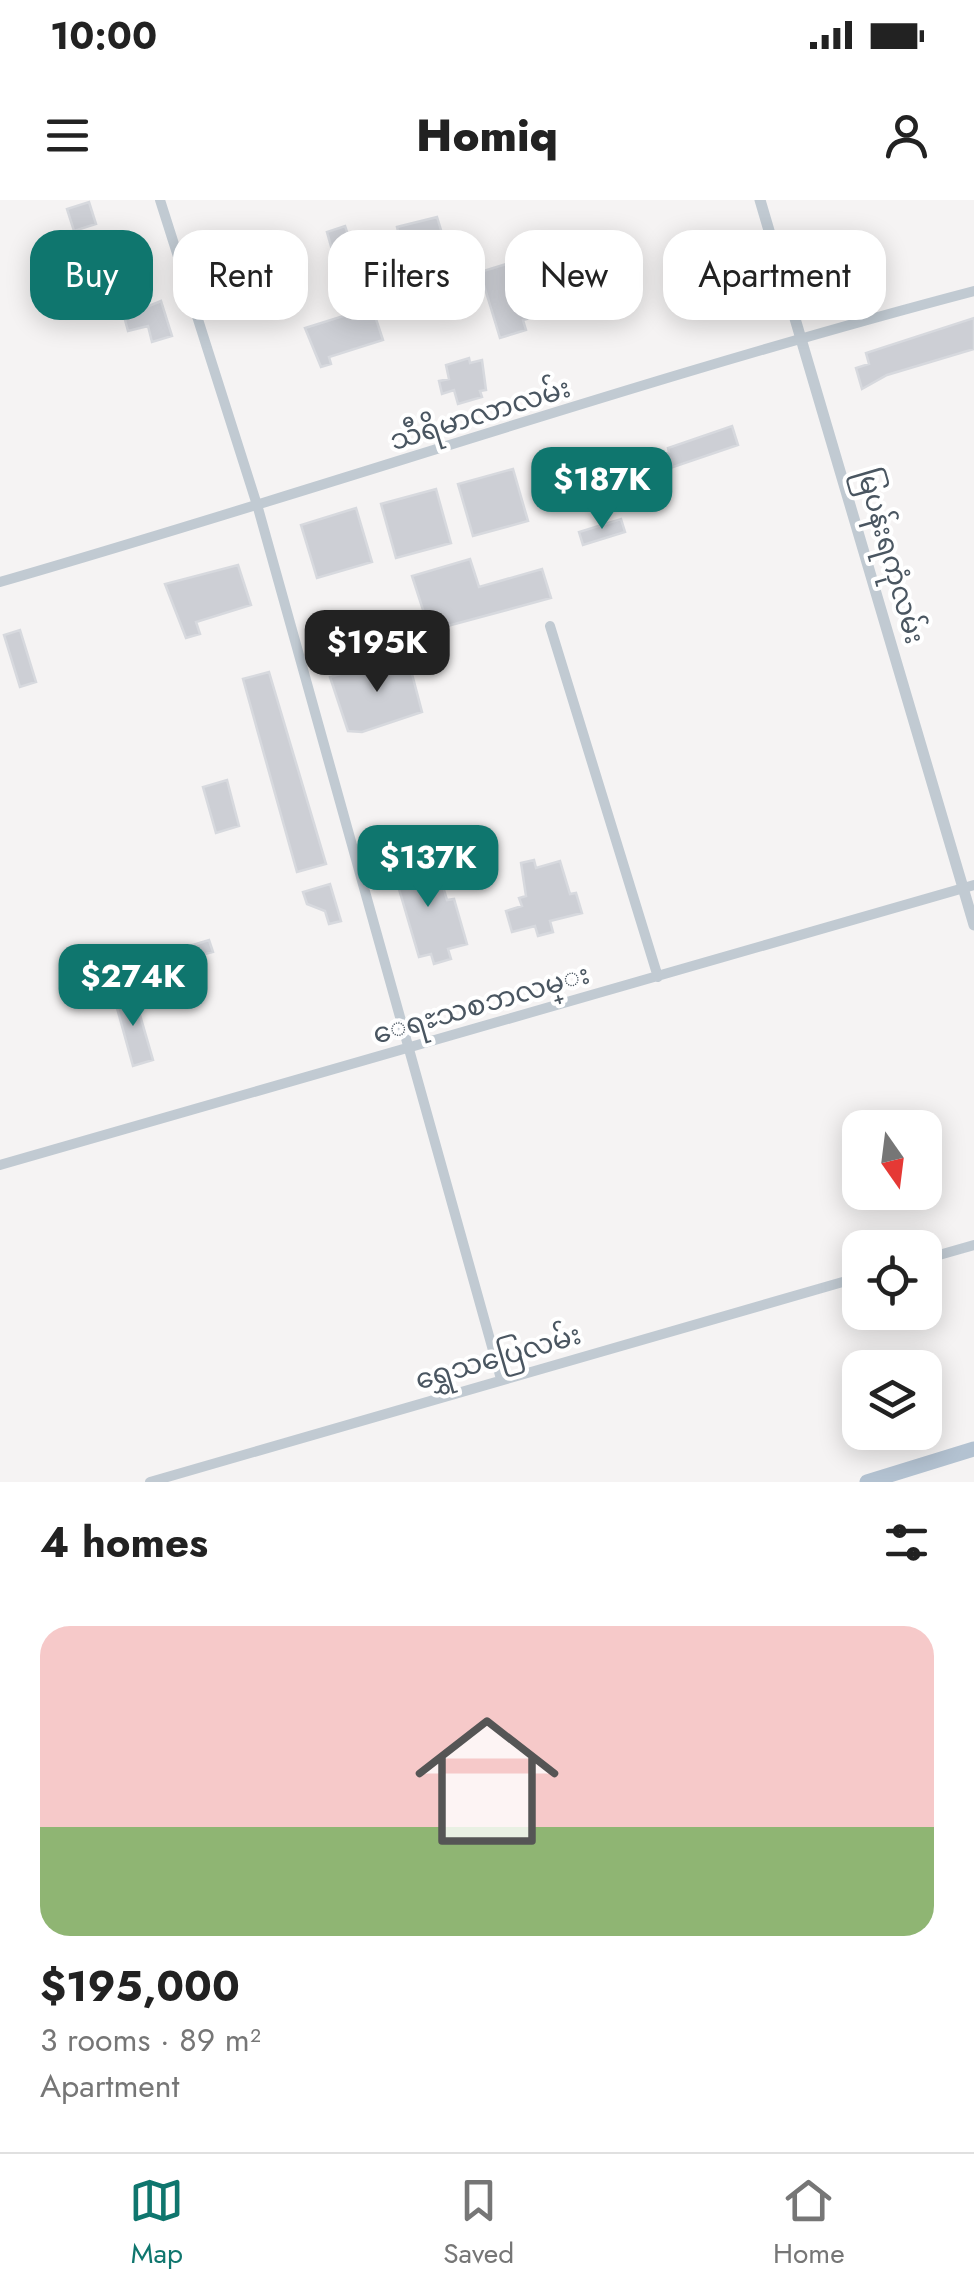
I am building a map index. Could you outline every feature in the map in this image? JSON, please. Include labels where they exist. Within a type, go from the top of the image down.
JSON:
[{"type":"main road","points":[[867,1482],[974,1449]]},
{"type":"street","points":[[160,200],[258,508],[501,1379]]},
{"type":"street","name":"မြပန်းရကုံလမ်း","points":[[760,200],[968,886],[974,925]]},
{"type":"street","name":"သီရိမာလာလမ်း","points":[[0,582],[258,508],[800,337],[974,291]]},
{"type":"street","points":[[550,626],[658,977]]},
{"type":"street","name":"ေရႊသစၥာလမ္း","points":[[0,1165],[968,886]]},
{"type":"street","points":[[942,1254],[974,1245]]},
{"type":"street","name":"ရွှေသပြေလမ်း","points":[[150,1482],[842,1283]]},
{"type":"building","points":[[89,202],[96,224],[74,230],[67,209]]},
{"type":"building","points":[[437,217],[441,230],[398,230],[397,227]]},
{"type":"building","points":[[505,264],[505,320],[523,320],[526,330],[500,338],[485,288],[485,270]]},
{"type":"building","points":[[161,301],[172,336],[152,342],[148,326],[128,331],[125,320],[153,320],[153,304]]},
{"type":"building","points":[[974,318],[974,349],[887,375],[862,389],[856,368],[869,364],[866,353]]},
{"type":"building","points":[[331,320],[376,320],[383,340],[329,357],[331,364],[321,367],[305,328]]},
{"type":"building","points":[[469,358],[470,363],[482,360],[486,390],[480,391],[482,397],[458,404],[454,390],[442,394],[439,381],[449,379],[446,365]]},
{"type":"building","points":[[732,426],[738,445],[664,470],[665,475],[648,481],[641,462],[669,452],[668,448]]},
{"type":"building","points":[[513,469],[528,521],[473,536],[458,484]]},
{"type":"building","points":[[436,489],[451,543],[396,558],[381,504]]},
{"type":"building","points":[[356,508],[372,562],[317,578],[301,525]]},
{"type":"building","points":[[621,519],[625,532],[583,545],[579,532]]},
{"type":"building","points":[[470,559],[479,587],[542,569],[551,598],[429,631],[415,631],[412,619],[425,616],[412,576]]},
{"type":"building","points":[[238,565],[251,605],[196,622],[200,634],[186,638],[165,584]]},
{"type":"building","points":[[20,630],[36,682],[20,687],[4,635]]},
{"type":"building","points":[[407,655],[422,712],[362,732],[348,731],[330,677]]},
{"type":"building","points":[[269,672],[326,864],[297,872],[243,679]]},
{"type":"building","points":[[227,780],[239,826],[216,833],[203,787]]},
{"type":"building","points":[[395,858],[398,868],[423,861],[426,872],[438,869],[447,900],[454,899],[467,944],[448,949],[451,959],[434,964],[431,954],[419,957],[396,879],[387,882],[382,862]]},
{"type":"building","points":[[534,860],[536,868],[560,861],[570,894],[576,893],[582,913],[550,921],[553,932],[538,936],[535,926],[512,932],[506,911],[522,906],[519,898],[526,896],[521,863]]},
{"type":"building","points":[[330,884],[341,921],[329,924],[325,911],[307,904],[303,892]]},
{"type":"building","points":[[209,940],[213,952],[146,970],[143,960]]},
{"type":"building","points":[[133,991],[153,1060],[133,1066],[114,997]]}]
